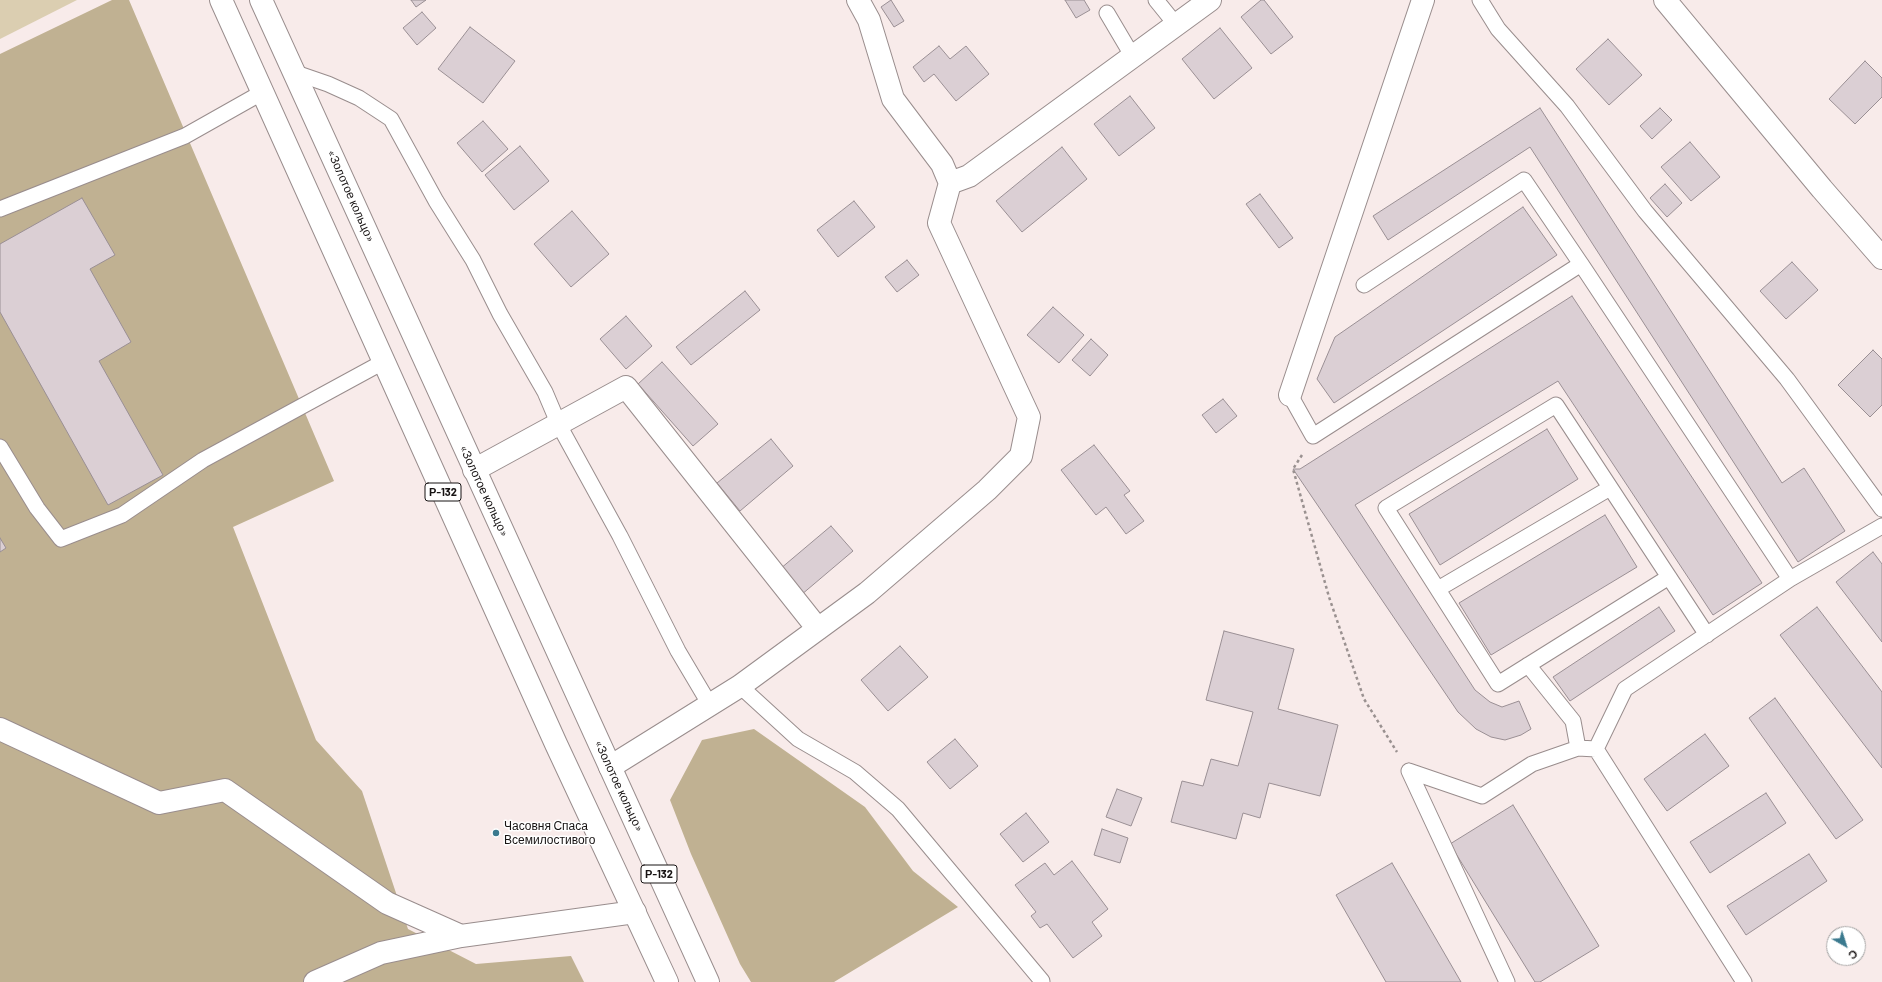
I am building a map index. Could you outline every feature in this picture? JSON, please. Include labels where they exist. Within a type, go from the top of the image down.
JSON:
[{"type":"main road","name":"Р-132","points":[[221,0],[385,361],[553,737],[667,982]]},
{"type":"main road","name":"«Золотое кольцо»","points":[[261,0],[296,73],[474,470],[708,982]]},
{"type":"main road","points":[[610,767],[740,686],[867,593],[987,490],[1021,456],[1029,417],[939,223],[950,183],[942,164],[893,99],[869,20],[858,0]]},
{"type":"main road","points":[[950,183],[969,176],[1177,26],[1210,0]]},
{"type":"main road","points":[[1290,395],[1338,258],[1423,0]]},
{"type":"main road","points":[[1665,0],[1822,189],[1882,258]]},
{"type":"main road","points":[[474,470],[559,425],[626,387],[818,629]]},
{"type":"main road","points":[[0,729],[159,803],[225,790],[387,903],[461,936]]},
{"type":"main road","points":[[315,982],[381,953],[461,936],[635,912]]},
{"type":"lane","points":[[1156,0],[1177,26]]},
{"type":"lane","points":[[1480,0],[1498,29],[1567,106],[1645,211],[1787,379],[1882,509]]},
{"type":"lane","points":[[1107,13],[1133,57]]},
{"type":"lane","points":[[296,73],[328,84],[359,98],[391,119],[436,201],[473,260],[500,314],[545,392],[559,425],[620,536],[678,651],[710,705]]},
{"type":"lane","points":[[0,209],[185,136],[263,92]]},
{"type":"lane","points":[[1364,285],[1524,180],[1790,579]]},
{"type":"lane","points":[[1290,395],[1313,436],[1581,264]]},
{"type":"lane","points":[[0,447],[37,508],[61,539],[122,515],[203,460],[385,361]]},
{"type":"lane","points":[[1669,577],[1498,684],[1386,508],[1556,405],[1610,488],[1669,577],[1707,635]]},
{"type":"lane","points":[[1438,589],[1610,488]]},
{"type":"lane","points":[[1596,750],[1625,689],[1790,579],[1882,526]]},
{"type":"lane","points":[[1528,666],[1573,721],[1578,748]]},
{"type":"lane","points":[[740,686],[798,739],[855,772],[898,809],[1042,981]]},
{"type":"lane","points":[[1409,771],[1482,796],[1532,764],[1578,748],[1596,750]]},
{"type":"lane","points":[[1596,750],[1744,982]]},
{"type":"lane","points":[[1409,771],[1507,982]]},
{"type":"path","points":[[1313,436],[1293,470],[1329,597],[1364,700],[1409,771]]},
{"type":"shaded area","points":[[0,0],[77,0],[0,39]]},
{"type":"shaded area","points":[[112,0],[129,0],[334,481],[233,527],[316,740],[362,791],[408,929],[476,964],[571,956],[584,982],[0,982],[0,54]]},
{"type":"shaded area","points":[[754,729],[865,807],[913,871],[958,907],[834,982],[751,982],[740,964],[691,854],[670,800],[702,740]]},
{"type":"building","points":[[411,0],[426,0],[416,7]]},
{"type":"building","points":[[891,0],[904,21],[894,27],[881,7]]},
{"type":"building","points":[[1065,0],[1084,0],[1090,10],[1076,18]]},
{"type":"building","points":[[1261,0],[1264,0],[1293,37],[1271,54],[1241,17]]},
{"type":"building","points":[[422,12],[436,28],[417,45],[403,28]]},
{"type":"building","points":[[470,27],[515,61],[483,103],[438,69]]},
{"type":"building","points":[[1220,28],[1252,68],[1214,99],[1182,59]]},
{"type":"building","points":[[1608,39],[1642,75],[1609,105],[1576,69]]},
{"type":"building","points":[[939,46],[950,59],[966,46],[989,74],[956,101],[934,74],[924,82],[913,67]]},
{"type":"building","points":[[1865,61],[1882,78],[1882,97],[1855,124],[1829,99]]},
{"type":"building","points":[[1130,96],[1155,128],[1119,156],[1094,124]]},
{"type":"building","points":[[1540,108],[1782,483],[1804,468],[1845,531],[1798,562],[1530,147],[1388,240],[1373,216]]},
{"type":"building","points":[[1660,108],[1672,120],[1652,139],[1640,126]]},
{"type":"building","points":[[483,121],[508,149],[482,172],[457,143]]},
{"type":"building","points":[[1690,142],[1720,177],[1691,201],[1661,167]]},
{"type":"building","points":[[520,146],[549,181],[514,210],[485,175]]},
{"type":"building","points":[[1062,147],[1087,179],[1022,232],[996,201]]},
{"type":"building","points":[[1665,184],[1682,203],[1667,217],[1650,198]]},
{"type":"building","points":[[1260,194],[1293,238],[1279,248],[1246,204]]},
{"type":"building","points":[[82,198],[115,255],[90,269],[131,342],[99,361],[163,475],[108,505],[0,312],[0,244]]},
{"type":"building","points":[[854,201],[875,227],[838,257],[817,230]]},
{"type":"building","points":[[1523,207],[1557,255],[1334,403],[1317,379],[1335,337]]},
{"type":"building","points":[[572,211],[609,254],[571,287],[534,244]]},
{"type":"building","points":[[907,260],[919,275],[897,292],[885,277]]},
{"type":"building","points":[[1792,262],[1818,290],[1786,319],[1760,291]]},
{"type":"building","points":[[745,291],[760,310],[691,365],[676,347]]},
{"type":"building","points":[[1572,296],[1762,583],[1713,615],[1558,381],[1355,505],[1475,690],[1490,702],[1502,707],[1519,701],[1531,729],[1521,735],[1505,740],[1491,737],[1476,729],[1458,712],[1293,469],[1300,469]]},
{"type":"building","points":[[1053,307],[1084,335],[1059,363],[1027,335]]},
{"type":"building","points":[[626,316],[652,346],[626,369],[600,339]]},
{"type":"building","points":[[1091,339],[1108,355],[1090,376],[1072,360]]},
{"type":"building","points":[[1873,350],[1882,359],[1882,405],[1870,417],[1838,385]]},
{"type":"building","points":[[662,362],[718,424],[693,446],[638,384]]},
{"type":"building","points":[[1223,399],[1237,416],[1216,433],[1202,415]]},
{"type":"building","points":[[1547,429],[1578,479],[1440,565],[1409,514]]},
{"type":"building","points":[[771,439],[793,466],[740,511],[717,483]]},
{"type":"building","points":[[1094,445],[1130,491],[1124,495],[1144,521],[1126,534],[1106,507],[1096,515],[1061,470]]},
{"type":"building","points":[[1605,515],[1637,567],[1491,655],[1459,603]]},
{"type":"building","points":[[831,526],[853,551],[801,595],[780,569]]},
{"type":"building","points":[[0,538],[6,548],[0,552]]},
{"type":"building","points":[[1873,552],[1882,564],[1882,642],[1836,582]]},
{"type":"building","points":[[1659,607],[1675,631],[1570,701],[1553,677]]},
{"type":"building","points":[[1817,607],[1882,692],[1882,768],[1780,635]]},
{"type":"building","points":[[1224,631],[1294,649],[1278,709],[1338,725],[1320,796],[1269,783],[1260,818],[1243,813],[1236,839],[1171,822],[1182,781],[1203,786],[1211,759],[1238,766],[1253,712],[1206,700]]},
{"type":"building","points":[[900,646],[928,677],[888,711],[861,680]]},
{"type":"building","points":[[1775,698],[1863,820],[1836,839],[1749,718]]},
{"type":"building","points":[[1705,734],[1729,766],[1667,811],[1644,779]]},
{"type":"building","points":[[955,739],[978,766],[950,789],[927,762]]},
{"type":"building","points":[[1117,789],[1142,798],[1131,826],[1106,817]]},
{"type":"building","points":[[1766,793],[1786,823],[1710,873],[1690,842]]},
{"type":"building","points":[[1513,805],[1599,946],[1540,982],[1535,982],[1450,844]]},
{"type":"building","points":[[1026,813],[1049,842],[1023,862],[1000,834]]},
{"type":"building","points":[[1102,829],[1128,838],[1120,863],[1094,855]]},
{"type":"building","points":[[1809,854],[1827,881],[1746,935],[1727,906]]},
{"type":"building","points":[[1072,861],[1108,909],[1092,922],[1102,936],[1073,958],[1047,924],[1040,928],[1031,916],[1036,912],[1015,885],[1045,863],[1054,875]]},
{"type":"building","points":[[1392,863],[1461,982],[1386,982],[1336,895]]},
{"type":"place","name":"Часовня Спаса Всемилостивого","points":[[496,833]]}]
